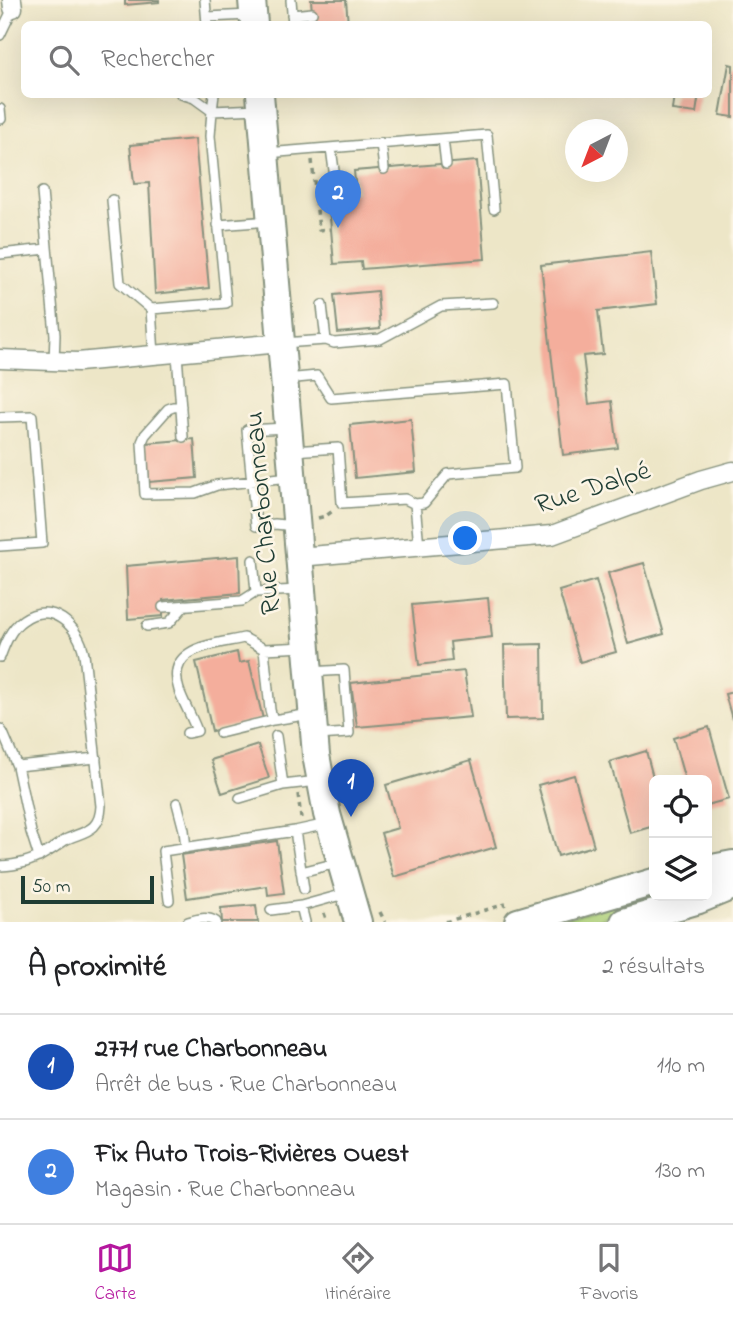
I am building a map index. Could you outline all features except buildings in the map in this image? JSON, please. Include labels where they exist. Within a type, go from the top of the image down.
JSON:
[{"type":"street","name":"Rue Charbonneau","points":[[260,102],[290,452],[307,522],[299,557],[313,725],[321,781],[340,862],[349,892],[369,918]]},
{"type":"street","points":[[0,359],[90,361],[281,343]]},
{"type":"street","name":"Rue Dalpé","points":[[299,557],[552,535],[701,480],[733,471]]},
{"type":"street","points":[[712,868],[733,864]]},
{"type":"street","points":[[512,913],[649,883]]},
{"type":"street","points":[[624,922],[699,900],[733,886]]},
{"type":"lane","points":[[205,0],[207,21],[253,13]]},
{"type":"lane","points":[[291,0],[293,20],[312,13]]},
{"type":"lane","points":[[0,35],[12,4]]},
{"type":"lane","points":[[194,98],[212,111],[260,102]]},
{"type":"lane","points":[[150,309],[226,303],[210,136],[214,98]]},
{"type":"lane","points":[[265,153],[486,135],[494,209]]},
{"type":"lane","points":[[443,139],[446,164]]},
{"type":"lane","points":[[381,144],[384,169]]},
{"type":"lane","points":[[331,148],[337,193]]},
{"type":"lane","points":[[42,192],[55,335],[54,362]]},
{"type":"lane","points":[[112,200],[120,283],[150,309],[154,355]]},
{"type":"lane","points":[[218,225],[271,221]]},
{"type":"lane","points":[[0,254],[47,248]]},
{"type":"lane","points":[[281,343],[326,340],[334,343],[380,339],[441,306],[493,303]]},
{"type":"lane","points":[[322,305],[326,340]]},
{"type":"lane","points":[[177,354],[183,437]]},
{"type":"lane","points":[[181,406],[168,409],[145,435],[142,447],[145,494],[195,493],[217,485],[251,480],[290,452],[338,448],[342,503],[405,499],[415,504],[424,503],[449,474],[515,468],[507,384],[331,398],[317,376],[284,379]]},
{"type":"lane","points":[[0,417],[32,416],[42,543],[0,546]]},
{"type":"lane","points":[[290,452],[247,430],[256,526],[307,522]]},
{"type":"lane","points":[[415,504],[419,546]]},
{"type":"lane","points":[[253,560],[256,592]]},
{"type":"lane","points":[[163,607],[242,601],[256,592],[302,590]]},
{"type":"lane","points":[[147,626],[169,623],[185,606]]},
{"type":"lane","points":[[0,657],[10,635],[20,622],[28,617],[49,613],[57,615],[69,624],[83,648],[101,806],[99,820],[86,832],[39,857],[21,864],[0,866]]},
{"type":"lane","points":[[187,733],[197,731],[179,689],[177,672],[182,658],[196,649],[244,638],[264,649],[344,670],[349,733],[313,725],[291,716],[220,733]]},
{"type":"lane","points":[[264,649],[273,720]]},
{"type":"lane","points":[[0,729],[17,766],[39,857]]},
{"type":"lane","points":[[276,736],[283,785]]},
{"type":"lane","points":[[17,766],[96,758]]},
{"type":"lane","points":[[240,798],[283,785],[321,781]]},
{"type":"lane","points":[[177,803],[186,848]]},
{"type":"lane","points":[[169,900],[163,851],[295,831],[330,823]]},
{"type":"lane","points":[[295,831],[304,890]]},
{"type":"lane","points":[[301,872],[340,862]]},
{"type":"lane","points":[[271,910],[301,906],[349,892]]},
{"type":"lane","points":[[301,906],[304,922]]},
{"type":"lane","points":[[187,922],[205,918],[216,922]]},
{"type":"path","points":[[311,149],[319,230],[331,229]]},
{"type":"path","points":[[307,522],[326,516]]},
{"type":"path","points":[[298,797],[301,822]]},
{"type":"path","points":[[444,922],[512,913]]},
{"type":"path","points":[[369,918],[386,922]]},
{"type":"green space","points":[[649,893],[649,901],[661,901],[590,922],[552,922]]},
{"type":"place","name":"Fix Auto Trois-Rivières Ouest","points":[[338,228]]},
{"type":"place","name":"2771 rue Charbonneau","points":[[351,817]]}]
